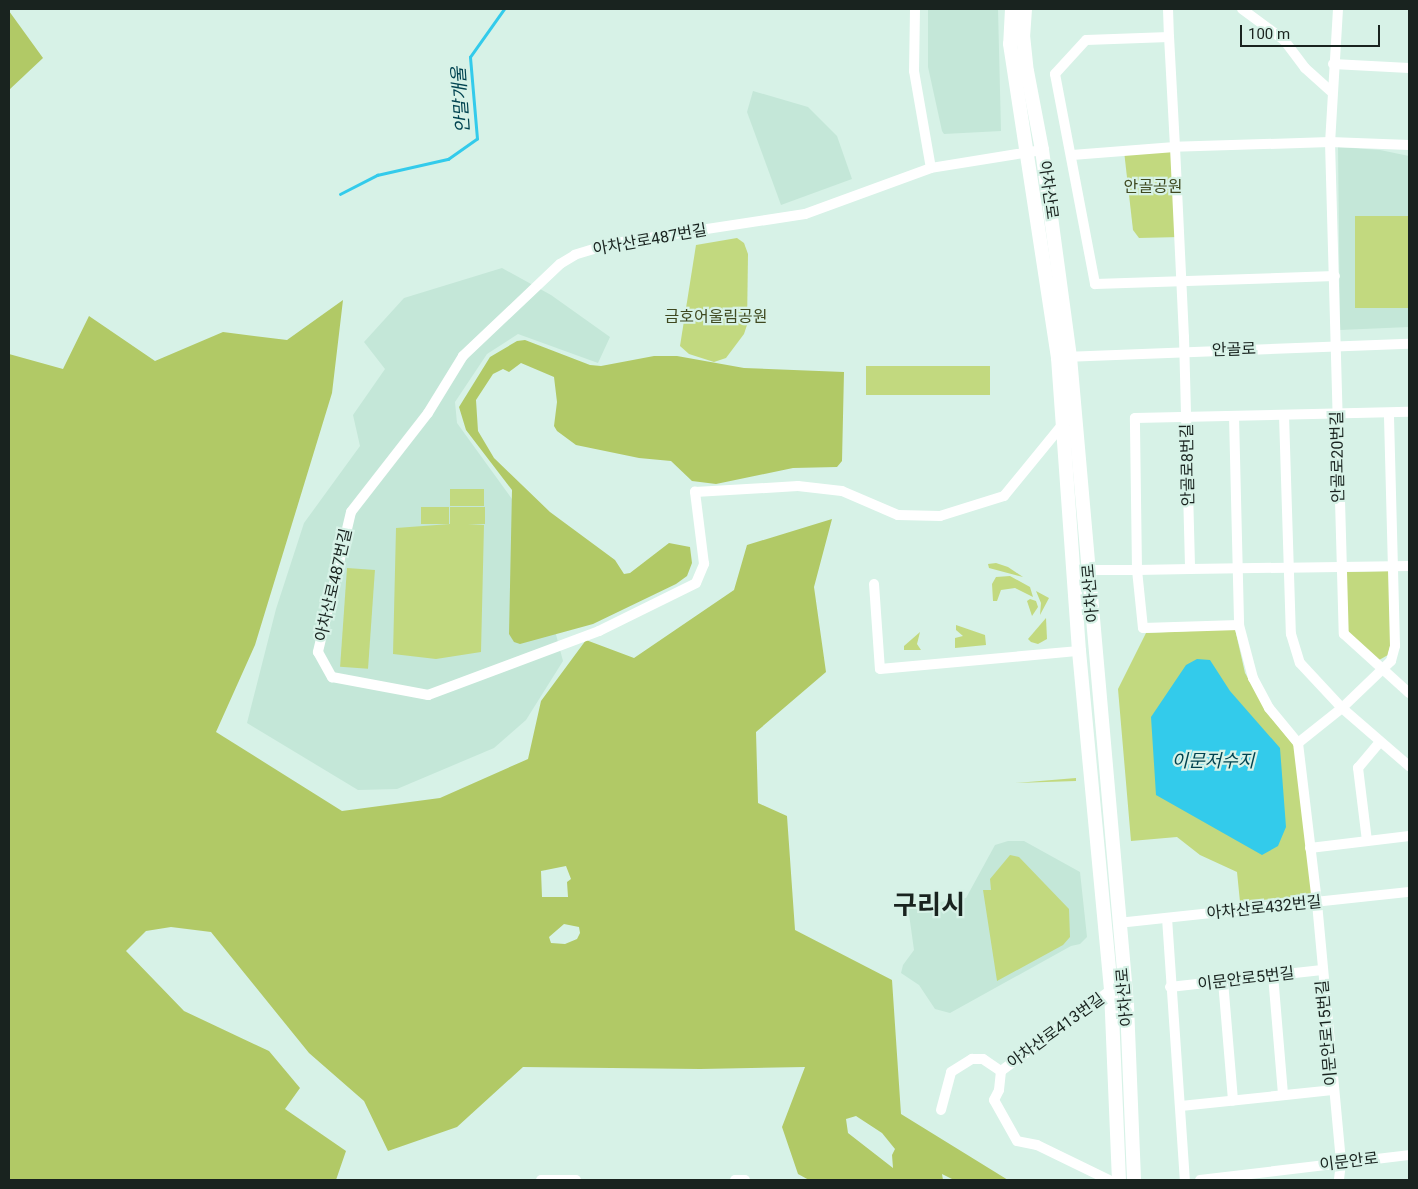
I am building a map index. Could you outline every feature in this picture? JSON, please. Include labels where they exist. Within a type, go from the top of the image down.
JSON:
[{"type":"main road","name":"아차산로","points":[[1012,9],[1010,44],[1026,152],[1064,357],[1063,424],[1079,650],[1111,990],[1119,1180]]},
{"type":"main road","name":"아차산로","points":[[1025,9],[1023,35],[1027,70],[1042,150],[1089,570],[1118,923],[1128,1014],[1134,1180]]},
{"type":"street","points":[[915,9],[914,70],[931,168]]},
{"type":"street","name":"안골로8번길","points":[[1168,9],[1185,352],[1190,569]]},
{"type":"street","points":[[1242,9],[1284,40],[1305,68],[1332,92]]},
{"type":"street","points":[[1330,142],[1333,64],[1338,9]]},
{"type":"street","points":[[1169,37],[1086,40],[1060,65],[1056,74],[1095,284],[1335,276]]},
{"type":"street","points":[[1333,64],[1409,68]]},
{"type":"street","points":[[1072,155],[1175,147],[1330,142],[1409,145]]},
{"type":"street","name":"안골로20번길","points":[[1330,142],[1344,634],[1409,692]]},
{"type":"street","name":"아차산로487번길","points":[[1042,150],[931,168],[805,214],[610,244],[575,255],[560,264],[463,356],[428,413],[351,512],[318,652],[332,677],[428,694],[599,631],[696,583],[704,564],[695,492],[798,486],[842,491],[898,515],[940,516],[1004,496],[1063,424]]},
{"type":"street","name":"안골로","points":[[1064,357],[1409,344]]},
{"type":"street","points":[[1239,625],[1143,628],[1137,570],[1135,418],[1409,412]]},
{"type":"street","points":[[1298,743],[1342,708],[1390,661],[1395,646],[1389,413]]},
{"type":"street","points":[[1284,415],[1287,568],[1291,634],[1300,663],[1342,708],[1409,766]]},
{"type":"street","points":[[1234,416],[1239,625],[1253,678],[1269,708],[1298,743],[1317,903]]},
{"type":"street","points":[[1089,570],[1409,566]]},
{"type":"street","points":[[874,584],[880,669],[1079,650]]},
{"type":"street","points":[[1367,841],[1358,768],[1380,742]]},
{"type":"street","points":[[1310,848],[1409,836]]},
{"type":"street","name":"아차산로432번길","points":[[1118,923],[1409,892]]},
{"type":"street","name":"이문안로15번길","points":[[1317,903],[1332,1090],[1341,1163],[1339,1180]]},
{"type":"street","points":[[1167,918],[1170,987],[1185,1180]]},
{"type":"street","name":"이문안로5번길","points":[[1170,987],[1322,970]]},
{"type":"street","points":[[1273,975],[1283,1095]]},
{"type":"street","points":[[1223,981],[1233,1101]]},
{"type":"street","name":"아차산로413번길","points":[[1109,1180],[1037,1145],[1017,1141],[994,1100],[999,1090],[1001,1071],[1111,990]]},
{"type":"street","name":"아차산로413번길","points":[[941,1110],[951,1072],[972,1059],[983,1059],[1001,1071]]},
{"type":"street","points":[[1180,1106],[1332,1090]]},
{"type":"street","name":"이문안로","points":[[1200,1180],[1409,1155]]},
{"type":"street","points":[[541,1180],[576,1180]]},
{"type":"street","points":[[734,1180],[745,1180]]},
{"type":"shaded area","points":[[928,9],[998,9],[1001,131],[944,134],[942,131],[928,67]]},
{"type":"shaded area","points":[[753,91],[808,107],[837,136],[852,179],[781,205],[747,112]]},
{"type":"shaded area","points":[[1338,147],[1380,150],[1409,156],[1409,327],[1340,330]]},
{"type":"shaded area","points":[[502,268],[551,295],[610,337],[598,363],[518,334],[487,354],[455,402],[457,423],[525,517],[563,661],[526,720],[494,748],[397,789],[358,790],[247,723],[276,609],[304,523],[360,446],[353,415],[385,369],[364,342],[404,298]]},
{"type":"shaded area","points":[[1008,841],[1024,841],[1080,872],[1087,937],[1080,944],[1071,946],[950,1013],[935,1009],[919,985],[901,973],[903,965],[914,950],[908,907],[966,898],[995,845]]},
{"type":"green space","points":[[9,11],[43,58],[9,90],[10,37]]},
{"type":"green space","name":"안골공원","points":[[1175,147],[1180,237],[1139,238],[1133,230],[1124,151]]},
{"type":"green space","points":[[1355,216],[1409,216],[1409,308],[1355,308]]},
{"type":"green space","name":"금호어울림공원","points":[[737,238],[744,243],[748,254],[747,325],[744,334],[726,358],[714,362],[689,354],[680,346],[696,245]]},
{"type":"green space","points":[[343,300],[332,393],[255,645],[216,732],[342,811],[440,798],[528,759],[541,701],[586,640],[634,658],[734,590],[747,545],[832,519],[814,587],[826,672],[756,732],[758,803],[787,816],[795,930],[892,980],[901,1114],[1008,1180],[954,1180],[942,1174],[943,1180],[809,1180],[798,1174],[782,1127],[805,1067],[700,1069],[523,1067],[457,1127],[388,1151],[364,1101],[309,1053],[211,932],[171,927],[146,931],[126,951],[184,1011],[269,1051],[300,1088],[285,1109],[346,1151],[336,1180],[9,1180],[9,354],[63,369],[89,316],[155,361],[223,332],[287,340]],"holes":[[[566,866],[571,879],[567,882],[568,897],[542,897],[541,871]],[[564,924],[579,927],[580,933],[577,939],[565,944],[551,943],[549,937]],[[856,1116],[882,1133],[895,1149],[892,1155],[893,1168],[848,1133],[846,1119]]]},
{"type":"green space","points":[[525,340],[590,365],[601,366],[654,356],[677,356],[744,368],[844,372],[842,461],[837,467],[793,468],[716,484],[692,481],[671,461],[639,458],[576,445],[557,431],[554,426],[557,402],[554,377],[521,363],[509,372],[503,369],[493,374],[476,400],[478,431],[494,458],[550,512],[615,560],[624,574],[630,573],[669,543],[690,547],[692,563],[687,576],[676,584],[593,624],[520,644],[514,642],[509,634],[512,490],[466,430],[459,407],[490,357],[517,341]]},
{"type":"green space","points":[[866,366],[990,366],[990,395],[866,395]]},
{"type":"green space","points":[[450,489],[484,489],[484,506],[450,506]]},
{"type":"green space","points":[[421,507],[449,507],[449,524],[421,524]]},
{"type":"green space","points":[[450,507],[485,507],[485,524],[468,524],[484,525],[481,652],[436,659],[393,654],[396,528],[450,524]]},
{"type":"green space","points":[[996,563],[1008,567],[1023,577],[989,568],[988,564]]},
{"type":"green space","points":[[347,568],[375,570],[368,669],[340,667]]},
{"type":"green space","points":[[1390,571],[1391,642],[1388,655],[1379,660],[1348,634],[1344,572]]},
{"type":"green space","points":[[1010,576],[1030,587],[1033,597],[1015,588],[1001,590],[997,601],[993,601],[992,584],[996,577]]},
{"type":"green space","points":[[1036,591],[1049,598],[1040,615],[1041,603]]},
{"type":"green space","points":[[1030,599],[1036,601],[1038,607],[1032,616],[1027,601]]},
{"type":"green space","points":[[1046,618],[1047,639],[1038,644],[1031,642],[1028,639]]},
{"type":"green space","points":[[956,625],[985,635],[986,645],[955,648],[955,638],[963,636],[956,630]]},
{"type":"green space","points":[[1235,629],[1245,673],[1269,715],[1295,747],[1312,895],[1240,902],[1237,872],[1200,855],[1177,837],[1131,841],[1118,689],[1146,633]]},
{"type":"green space","points":[[920,632],[917,644],[921,650],[904,650],[904,646]]},
{"type":"green space","points":[[1076,778],[1076,781],[1016,783]]},
{"type":"green space","points":[[1010,855],[1019,857],[1069,909],[1070,937],[1063,945],[997,981],[983,890],[991,890],[990,879]]},
{"type":"water","name":"이문저수지","points":[[1197,659],[1210,660],[1230,691],[1280,748],[1286,827],[1278,846],[1262,855],[1156,795],[1151,717],[1186,665]]},
{"type":"waterway","name":"안말개울","points":[[340,194],[377,175],[448,159],[477,139],[470,57],[504,9]]},
{"type":"district","name":"구리시","points":[[929,906]]}]
